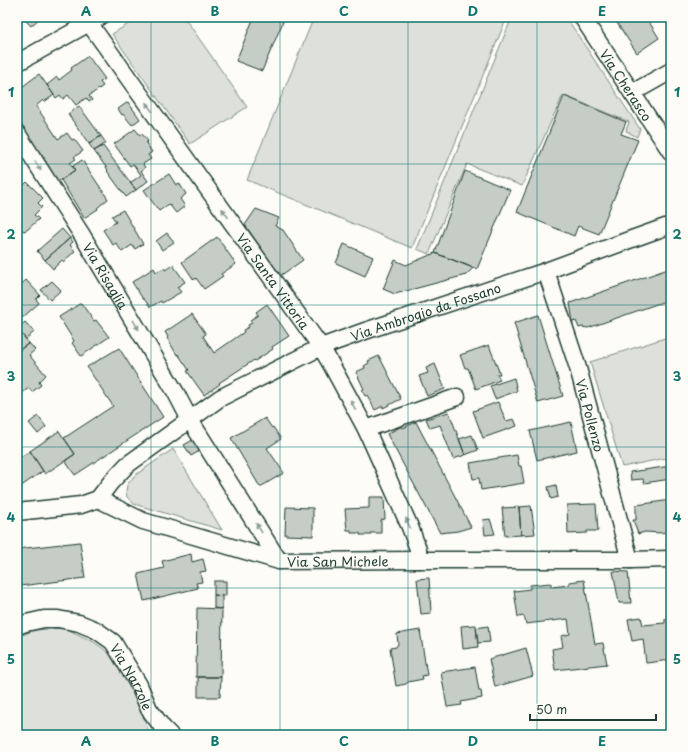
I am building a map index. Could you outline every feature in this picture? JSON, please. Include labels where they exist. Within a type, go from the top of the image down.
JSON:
[{"type":"street","name":"Via Cherasco","points":[[582,17],[671,152]]},
{"type":"street","points":[[17,63],[94,20]]},
{"type":"street","name":"Via Santa Vittoria","points":[[94,20],[321,347],[366,429],[410,527],[418,549],[419,560]]},
{"type":"street","points":[[632,93],[671,71]]},
{"type":"street","name":"Via Risaglia","points":[[17,133],[82,234],[176,393],[190,420]]},
{"type":"street","name":"Via Ambrogio da Fossano","points":[[98,499],[127,465],[220,398],[321,347],[546,271],[671,225]]},
{"type":"street","name":"Via Pollenzo","points":[[546,271],[578,368],[630,560]]},
{"type":"street","points":[[366,429],[457,397]]},
{"type":"street","points":[[190,420],[279,561]]},
{"type":"street","points":[[17,512],[81,505],[98,499]]},
{"type":"street","name":"Via San Michele","points":[[98,499],[143,521],[279,561],[671,559]]},
{"type":"street","name":"Via Narzole","points":[[17,626],[44,619],[58,619],[79,623],[96,630],[113,642],[140,685],[149,709],[170,735]]},
{"type":"shaded area","points":[[140,17],[184,17],[247,107],[190,144],[112,34]]},
{"type":"shaded area","points":[[314,17],[507,17],[412,248],[247,180]]},
{"type":"shaded area","points":[[512,17],[566,17],[640,129],[637,137],[626,131],[629,122],[563,95],[522,186],[467,164],[429,254],[417,249]]},
{"type":"shaded area","points":[[668,337],[671,364],[671,457],[622,467],[590,362]]},
{"type":"shaded area","points":[[173,449],[222,530],[134,504],[127,497],[127,485],[134,476]]},
{"type":"shaded area","points":[[65,628],[94,642],[109,653],[122,672],[142,713],[150,735],[17,735],[17,637],[35,630]]},
{"type":"building","points":[[22,17],[41,17],[31,26]]},
{"type":"building","points":[[233,17],[242,17],[241,20]]},
{"type":"building","points":[[254,17],[285,17],[262,71],[236,61]]},
{"type":"building","points":[[626,17],[646,17],[659,38],[637,53],[617,23]]},
{"type":"building","points":[[88,56],[105,79],[100,82],[103,86],[89,96],[92,100],[89,102],[86,98],[76,105],[68,95],[63,99],[60,95],[56,98],[47,85],[57,77],[59,80],[72,70],[71,68]]},
{"type":"building","points":[[39,74],[54,95],[44,102],[43,100],[36,106],[58,139],[67,133],[72,140],[74,139],[83,151],[74,157],[76,159],[70,163],[75,170],[56,183],[41,160],[45,157],[42,154],[39,156],[17,121],[17,81],[22,87]]},
{"type":"building","points":[[564,96],[626,122],[621,134],[638,140],[599,234],[578,226],[574,236],[517,212]]},
{"type":"building","points":[[128,102],[140,119],[132,125],[118,109]]},
{"type":"building","points":[[79,106],[101,136],[89,144],[68,114]]},
{"type":"building","points":[[135,129],[148,141],[146,143],[152,152],[148,155],[151,159],[143,164],[145,168],[141,171],[148,181],[136,190],[130,183],[141,175],[133,164],[130,166],[114,144]]},
{"type":"building","points":[[101,136],[106,143],[94,151],[89,144]]},
{"type":"building","points":[[103,146],[136,190],[126,197],[94,151]]},
{"type":"building","points":[[82,160],[108,199],[97,208],[98,209],[84,218],[61,180],[75,170],[73,166]]},
{"type":"building","points":[[465,171],[510,190],[477,269],[435,253]]},
{"type":"building","points":[[169,174],[176,185],[179,183],[186,194],[180,199],[185,206],[176,213],[169,204],[159,211],[144,190]]},
{"type":"building","points":[[27,182],[43,198],[38,203],[42,207],[34,215],[39,219],[24,231],[17,228],[17,189],[20,189]]},
{"type":"building","points":[[256,209],[279,218],[275,226],[283,230],[303,260],[280,276],[245,225]]},
{"type":"building","points":[[123,210],[143,244],[135,249],[132,245],[122,252],[116,243],[113,245],[103,230],[116,222],[112,216]]},
{"type":"building","points":[[62,229],[70,238],[45,260],[37,251]]},
{"type":"building","points":[[167,233],[174,242],[162,250],[156,241]]},
{"type":"building","points":[[217,237],[236,264],[221,274],[223,276],[204,289],[196,278],[194,280],[182,262]]},
{"type":"building","points":[[70,238],[73,242],[70,245],[75,251],[63,262],[62,260],[53,269],[45,260]]},
{"type":"building","points":[[344,244],[373,257],[365,276],[336,263]]},
{"type":"building","points":[[435,253],[473,268],[466,275],[395,294],[383,289],[395,260],[406,265]]},
{"type":"building","points":[[173,265],[185,282],[177,287],[181,292],[162,303],[161,301],[150,307],[132,282],[154,268],[156,272],[164,268],[165,270]]},
{"type":"building","points":[[671,268],[671,299],[588,328],[579,328],[576,321],[573,322],[570,303]]},
{"type":"building","points":[[26,280],[40,295],[36,299],[39,303],[22,318],[17,312],[17,288]]},
{"type":"building","points":[[52,281],[61,290],[50,300],[41,290]]},
{"type":"building","points":[[81,303],[94,321],[96,320],[109,337],[81,356],[72,343],[74,341],[59,317]]},
{"type":"building","points":[[267,304],[289,336],[272,347],[273,349],[219,383],[220,384],[204,395],[187,371],[189,370],[178,354],[177,355],[165,332],[192,314],[206,334],[203,336],[214,353],[244,332],[243,330],[249,327],[248,325],[252,323],[250,320],[258,315],[256,312]]},
{"type":"building","points":[[538,315],[563,396],[538,403],[514,323]]},
{"type":"building","points":[[25,322],[34,332],[26,339],[17,329]]},
{"type":"building","points":[[17,329],[29,343],[19,350],[17,349]]},
{"type":"building","points":[[29,343],[35,350],[29,355],[46,375],[39,382],[41,385],[32,392],[29,388],[21,394],[17,389],[17,352]]},
{"type":"building","points":[[489,345],[500,374],[497,374],[500,380],[476,389],[468,368],[465,368],[460,355]]},
{"type":"building","points":[[119,348],[163,417],[75,475],[65,461],[75,454],[64,438],[113,406],[87,367]]},
{"type":"building","points":[[379,356],[401,399],[383,408],[383,406],[375,410],[367,395],[365,396],[362,390],[364,389],[356,372],[365,368],[364,366],[369,363],[368,361]]},
{"type":"building","points":[[435,364],[445,389],[427,396],[419,376],[428,373],[426,368]]},
{"type":"building","points":[[514,378],[517,391],[495,399],[490,386]]},
{"type":"building","points":[[498,402],[506,421],[514,419],[517,426],[483,438],[473,411]]},
{"type":"building","points":[[449,412],[465,455],[453,459],[440,425],[430,428],[426,419]]},
{"type":"building","points":[[38,416],[46,427],[38,434],[29,423]]},
{"type":"building","points":[[265,418],[281,439],[267,448],[284,473],[260,487],[231,438]]},
{"type":"building","points":[[416,422],[471,527],[458,531],[440,533],[387,434],[402,426],[403,428]]},
{"type":"building","points":[[571,422],[577,451],[537,460],[530,431]]},
{"type":"building","points":[[59,431],[75,454],[45,474],[30,451]]},
{"type":"building","points":[[472,435],[478,450],[465,455],[459,439]]},
{"type":"building","points":[[196,438],[203,449],[191,456],[184,445]]},
{"type":"building","points":[[30,451],[43,471],[17,489],[17,459]]},
{"type":"building","points":[[517,455],[519,466],[521,466],[524,483],[481,490],[479,478],[473,479],[470,463]]},
{"type":"building","points":[[671,466],[671,479],[644,483],[643,479],[631,480],[630,472]]},
{"type":"building","points":[[556,485],[558,497],[551,499],[548,487]]},
{"type":"building","points":[[369,497],[384,497],[385,519],[381,520],[381,533],[360,535],[360,533],[351,533],[351,530],[347,530],[345,509],[369,508]]},
{"type":"building","points":[[671,500],[671,530],[662,533],[645,532],[638,534],[633,520],[636,520],[636,505]]},
{"type":"building","points":[[596,504],[598,531],[568,534],[567,505]]},
{"type":"building","points":[[531,506],[535,534],[521,535],[519,507]]},
{"type":"building","points":[[286,507],[313,508],[313,536],[285,535]]},
{"type":"building","points":[[519,507],[521,535],[505,536],[502,508]]},
{"type":"building","points":[[490,519],[495,534],[485,535],[483,520]]},
{"type":"building","points":[[80,542],[85,578],[20,586],[17,549]]},
{"type":"building","points":[[191,554],[192,562],[203,559],[206,571],[200,572],[202,582],[196,583],[198,588],[144,601],[138,574],[164,568],[162,561]]},
{"type":"building","points":[[613,571],[628,572],[631,603],[619,603]]},
{"type":"building","points":[[429,578],[431,613],[421,614],[417,579]]},
{"type":"building","points":[[584,580],[595,644],[603,643],[607,664],[555,670],[552,649],[563,647],[561,636],[570,634],[568,619],[526,624],[524,616],[518,617],[514,591],[530,589],[530,585],[551,583],[551,587],[569,585],[569,582]]},
{"type":"building","points":[[214,581],[226,581],[226,596],[214,595]]},
{"type":"building","points":[[214,595],[222,596],[222,609],[214,608]]},
{"type":"building","points":[[197,608],[222,609],[221,677],[196,677]]},
{"type":"building","points":[[641,617],[643,625],[665,623],[665,619],[671,618],[671,660],[646,663],[643,639],[632,641],[628,619]]},
{"type":"building","points":[[476,625],[478,647],[463,649],[461,626]]},
{"type":"building","points":[[488,626],[490,642],[478,643],[476,628]]},
{"type":"building","points":[[420,630],[427,675],[422,676],[423,679],[396,686],[390,648],[396,647],[398,644],[397,634]]},
{"type":"building","points":[[526,648],[533,676],[495,687],[489,659]]},
{"type":"building","points":[[475,667],[479,691],[481,691],[482,698],[461,702],[462,705],[447,707],[441,672]]},
{"type":"building","points":[[198,677],[221,677],[220,697],[198,697]]}]
